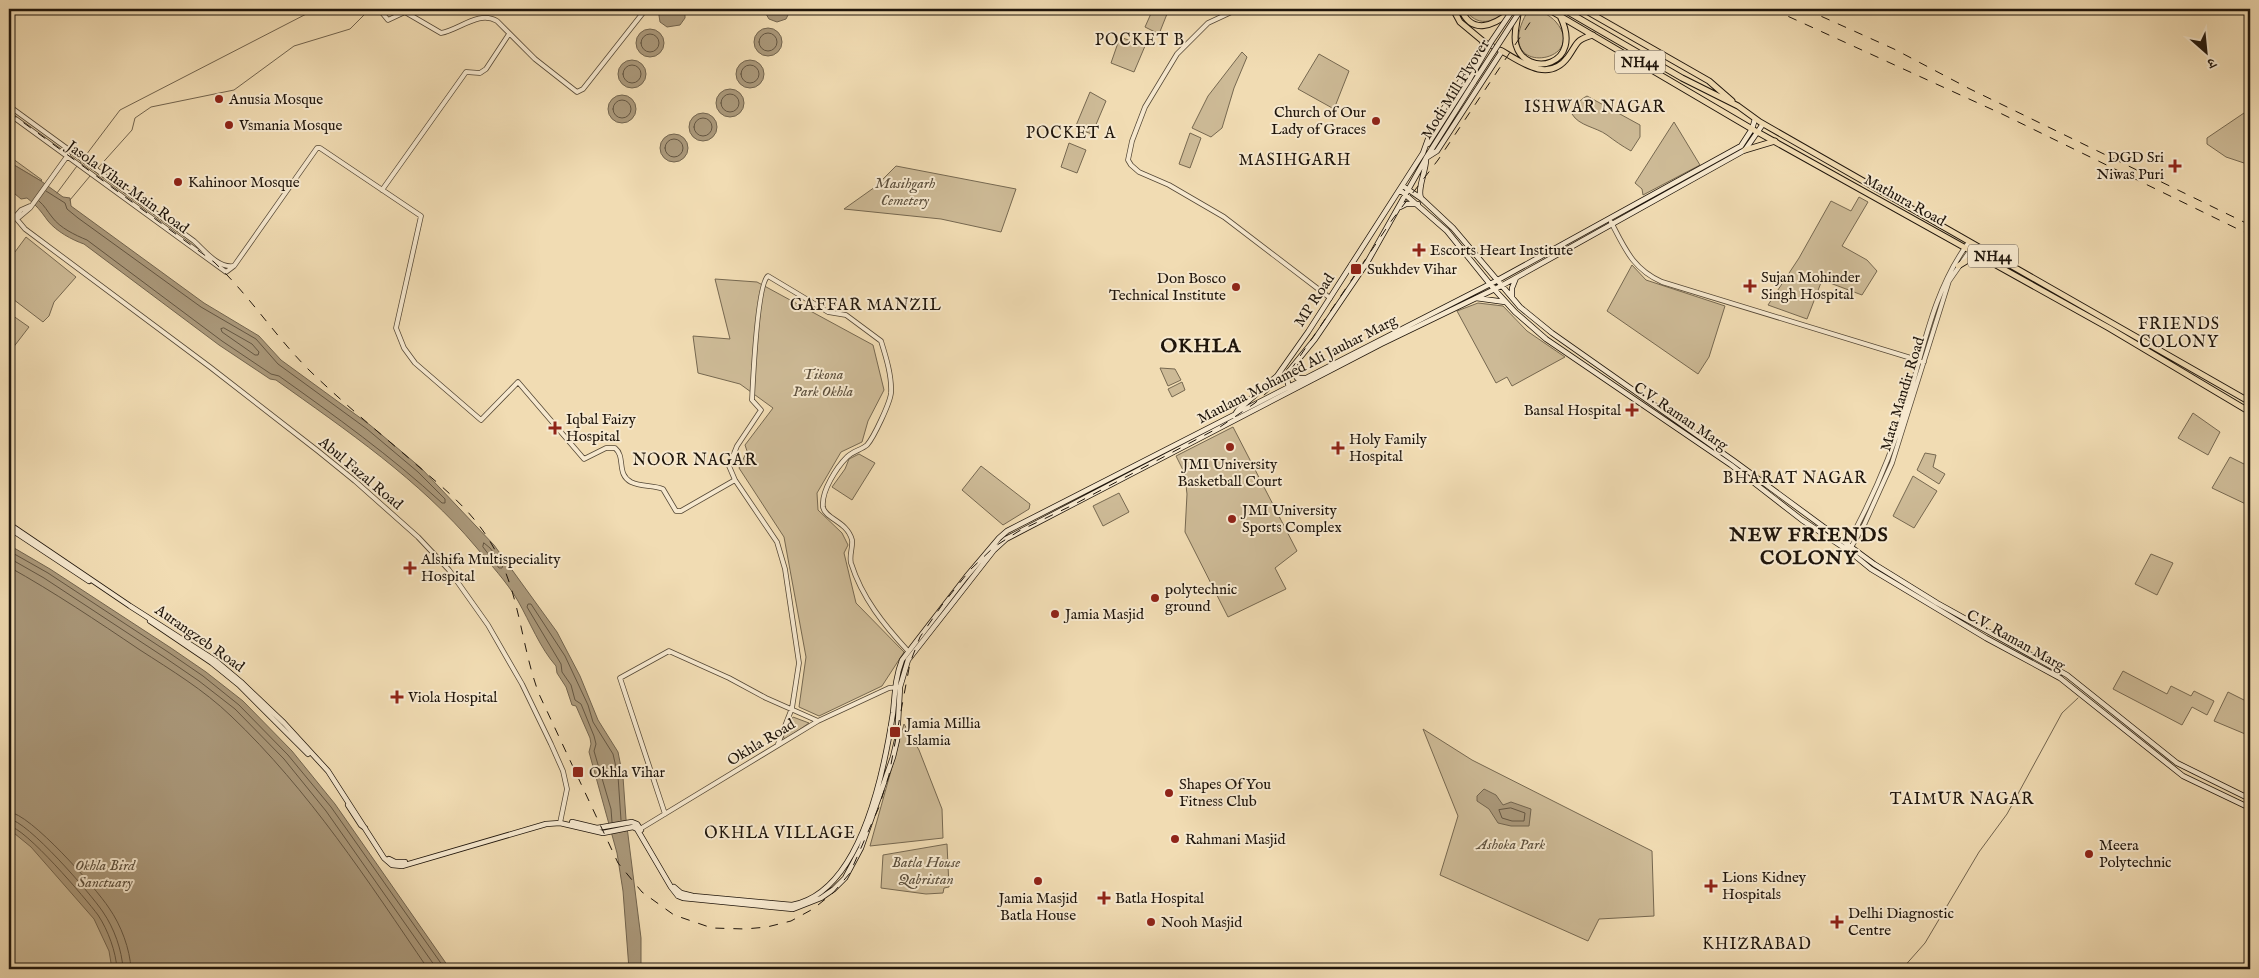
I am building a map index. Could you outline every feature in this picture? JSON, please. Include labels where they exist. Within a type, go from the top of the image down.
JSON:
[{"type":"main road","points":[[1452,9],[1460,22],[1484,42],[1531,68],[1550,69],[1566,59],[1577,41],[1593,35]]},
{"type":"main road","points":[[1461,9],[1470,22],[1483,26],[1495,24],[1513,10]]},
{"type":"main road","name":"Mathura Road","points":[[1548,9],[1752,129],[2109,328],[2250,412]]},
{"type":"main road","name":"Mathura Road","points":[[1563,9],[1682,78],[1738,106],[1763,124],[2250,402]]},
{"type":"main road","points":[[1583,9],[1709,81],[1738,106]]},
{"type":"main road","name":"Modi Mill Flyover","points":[[1426,158],[1490,42],[1513,10]]},
{"type":"main road","points":[[1520,11],[1516,46],[1527,59],[1538,63],[1549,63],[1563,52],[1568,42],[1560,16]]},
{"type":"main road","name":"Modi Mill Flyover","points":[[1423,153],[1437,136],[1520,11]]},
{"type":"main road","points":[[1423,153],[1432,128],[1484,42]]},
{"type":"main road","points":[[1422,199],[1419,195],[1426,172],[1426,158],[1437,151],[1502,51]]},
{"type":"main road","name":"Maulana Mohamed Ali Jauhar Marg","points":[[898,687],[908,660],[999,544],[1027,526],[1101,486],[1289,390],[1501,286],[1741,146],[1752,129],[1755,119]]},
{"type":"main road","name":"Maulana Mohamed Ali Jauhar Marg","points":[[1289,390],[1745,150],[1763,124]]},
{"type":"main road","points":[[1745,150],[1775,141]]},
{"type":"main road","name":"MP Road","points":[[1234,418],[1238,410],[1276,376],[1330,298],[1423,153]]},
{"type":"main road","name":"MP Road","points":[[1287,379],[1289,371],[1315,339],[1368,261],[1426,158]]},
{"type":"main road","name":"C.V. Raman Marg","points":[[1401,188],[1422,199],[1453,228],[1496,281],[1513,299],[1552,333],[1874,564],[1937,603],[2067,675],[2102,705],[2183,767],[2250,799]]},
{"type":"main road","name":"C.V. Raman Marg","points":[[1408,192],[1447,231],[1494,289],[1546,339],[1731,466],[1871,569],[1932,606],[2060,678],[2179,773],[2250,808]]},
{"type":"main road","points":[[1395,216],[1401,206],[1418,204]]},
{"type":"main road","points":[[1958,266],[1973,257],[1981,257]]},
{"type":"main road","points":[[1513,299],[1512,288],[1517,277]]},
{"type":"main road","points":[[1474,298],[1507,302]]},
{"type":"main road","points":[[1296,361],[1294,374],[1297,378],[1310,378]]},
{"type":"main road","points":[[1276,376],[1287,379],[1289,390]]},
{"type":"main road","name":"Maulana Mohamed Ali Jauhar Marg","points":[[898,687],[896,676],[902,660],[908,651],[999,538],[1007,531],[1101,486]]},
{"type":"main road","name":"Aurangzeb Road","points":[[9,524],[130,606],[216,661],[236,678],[284,723],[323,766],[389,863],[399,866],[540,825],[560,822]]},
{"type":"main road","name":"Aurangzeb Road","points":[[9,528],[177,639],[239,685],[316,762],[365,828]]},
{"type":"main road","points":[[630,824],[638,829],[670,887],[678,896],[793,909],[821,898],[845,878],[862,848],[897,740],[898,687]]},
{"type":"main road","points":[[560,822],[608,830],[637,824],[670,882],[681,893],[702,897],[792,905],[804,903],[820,894],[844,870],[859,840],[880,782],[898,687]]},
{"type":"main road","points":[[2179,773],[2183,767]]},
{"type":"street","points":[[379,9],[386,19],[405,12],[441,33],[487,17],[497,21],[535,59],[578,92],[583,89],[646,9]]},
{"type":"street","points":[[1238,9],[1219,17],[1203,27],[1173,60],[1146,107],[1129,152],[1129,163],[1139,172],[1169,185],[1224,218],[1330,298]]},
{"type":"street","points":[[382,190],[466,72],[480,73],[486,70],[509,34]]},
{"type":"street","name":"Jasola Vihar Main Road","points":[[9,106],[69,153],[79,164],[223,271]]},
{"type":"street","name":"Jasola Vihar Main Road","points":[[9,114],[82,160],[194,240],[212,258],[225,266]]},
{"type":"street","points":[[234,266],[225,266],[223,271],[230,270],[234,266],[318,147],[419,214],[421,218],[395,325],[404,348],[415,363],[480,420],[518,382],[584,459],[610,447],[615,448],[618,452],[624,478],[635,484],[663,489],[676,511],[681,511],[735,480]]},
{"type":"street","points":[[9,218],[16,218],[21,210],[31,205],[69,153]]},
{"type":"street","name":"Abul Fazal Road","points":[[16,218],[25,228],[210,366],[318,451],[418,537],[449,570],[488,625],[522,684],[563,771],[567,789],[560,822]]},
{"type":"street","points":[[1610,222],[1632,260],[1647,275],[1662,282],[1922,361],[1888,460],[1847,550]]},
{"type":"street","name":"Mata Mandir Road","points":[[1922,361],[1940,294],[1971,243]]},
{"type":"street","name":"Mata Mandir Road","points":[[1922,361],[1944,295],[1967,249]]},
{"type":"street","points":[[778,744],[792,708],[799,663],[782,554],[777,542],[735,480],[729,466],[730,459],[761,410],[752,400],[756,340],[763,283],[765,278],[769,276],[828,312],[846,315],[881,341],[888,368],[891,395],[870,441],[850,455],[840,466],[825,492],[823,507],[826,514],[843,524],[849,532],[852,546],[851,560],[866,600],[908,651]]},
{"type":"street","points":[[665,814],[620,678],[668,652],[818,721]]},
{"type":"street","name":"Okhla Road","points":[[640,828],[818,721],[889,688],[898,687]]},
{"type":"green space","points":[[1153,9],[1169,9],[1159,34],[1145,27]]},
{"type":"green space","points":[[1465,9],[1507,9],[1496,18],[1480,21],[1469,15]]},
{"type":"green space","points":[[1529,9],[1540,11],[1551,17],[1556,22],[1563,36],[1561,48],[1552,55],[1540,58],[1528,55],[1520,47],[1519,32]]},
{"type":"green space","points":[[1120,37],[1145,46],[1134,72],[1111,63]]},
{"type":"green space","points":[[1242,52],[1247,57],[1234,88],[1222,128],[1211,137],[1192,128],[1208,96]]},
{"type":"green space","points":[[1319,54],[1349,71],[1334,109],[1298,89]]},
{"type":"green space","points":[[1090,92],[1106,101],[1092,134],[1075,128]]},
{"type":"green space","points":[[1587,96],[1640,125],[1640,137],[1631,151],[1603,132],[1583,124],[1575,118],[1572,114],[1574,108]]},
{"type":"green space","points":[[2250,112],[2250,165],[2226,157],[2207,144],[2207,138],[2244,113]]},
{"type":"green space","points":[[1674,122],[1700,165],[1643,195],[1642,189],[1635,183]]},
{"type":"green space","points":[[1190,133],[1201,138],[1190,168],[1179,164]]},
{"type":"green space","points":[[1069,143],[1086,150],[1077,173],[1061,167]]},
{"type":"green space","points":[[9,156],[42,180],[9,162]]},
{"type":"green space","name":"Masihgarh Cemetery","points":[[896,166],[1016,189],[1001,232],[941,219],[844,209],[875,187]]},
{"type":"green space","points":[[1859,197],[1868,202],[1842,246],[1867,260],[1877,271],[1862,295],[1822,280],[1807,319],[1768,305],[1799,258],[1831,201],[1851,211]]},
{"type":"green space","points":[[26,237],[76,277],[54,302],[49,316],[43,322],[9,296],[9,260]]},
{"type":"green space","points":[[1632,265],[1646,280],[1725,306],[1709,357],[1698,374],[1607,311]]},
{"type":"green space","name":"Tikona Park Okhla","points":[[715,279],[757,282],[873,345],[884,390],[868,421],[862,442],[841,452],[817,493],[818,510],[842,533],[848,545],[844,553],[856,603],[904,652],[882,686],[819,716],[799,707],[806,657],[784,537],[739,468],[747,451],[745,445],[773,408],[740,384],[698,373],[693,336],[730,339]]},
{"type":"green space","points":[[1478,303],[1503,306],[1527,331],[1565,357],[1512,386],[1507,377],[1496,383],[1457,311]]},
{"type":"green space","points":[[9,313],[29,327],[9,353]]},
{"type":"green space","points":[[1160,368],[1175,369],[1181,380],[1168,386]]},
{"type":"green space","points":[[1182,382],[1185,390],[1172,397],[1168,389]]},
{"type":"green space","points":[[2193,413],[2220,432],[2208,455],[2178,438]]},
{"type":"green space","name":"JMI University Sports Complex","points":[[1233,427],[1297,551],[1275,568],[1286,589],[1228,617],[1185,532],[1186,476],[1176,456]]},
{"type":"green space","points":[[1925,453],[1936,455],[1933,467],[1945,474],[1939,484],[1917,470]]},
{"type":"green space","points":[[859,454],[875,463],[852,500],[832,487],[845,469],[849,459]]},
{"type":"green space","points":[[2230,457],[2250,467],[2250,506],[2212,488]]},
{"type":"green space","points":[[981,466],[1030,504],[1029,509],[1003,525],[962,490]]},
{"type":"green space","points":[[1913,476],[1937,491],[1914,528],[1893,516]]},
{"type":"green space","points":[[1119,493],[1129,512],[1103,526],[1093,506]]},
{"type":"green space","points":[[2151,554],[2173,563],[2157,595],[2135,584]]},
{"type":"green space","points":[[2123,671],[2167,694],[2171,686],[2191,696],[2194,691],[2214,701],[2207,715],[2192,707],[2182,725],[2113,689]]},
{"type":"green space","name":"Okhla Bird Sanctuary","points":[[9,676],[357,969],[9,969]]},
{"type":"green space","points":[[2228,692],[2250,703],[2250,736],[2214,721]]},
{"type":"green space","points":[[793,717],[809,723],[786,739],[782,737]]},
{"type":"green space","points":[[904,724],[919,750],[942,809],[943,838],[870,846]]},
{"type":"green space","name":"Ashoka Park","points":[[1423,729],[1472,760],[1652,851],[1654,916],[1599,919],[1588,941],[1440,875],[1458,816]]},
{"type":"green space","name":"Batla House Qabristan","points":[[947,844],[949,887],[944,888],[943,893],[926,894],[881,888],[883,855]]},
{"type":"water","points":[[658,9],[685,9],[685,18],[680,25],[667,27],[660,22]]},
{"type":"water","points":[[763,9],[791,9],[786,19],[777,22],[769,19]]},
{"type":"water","points":[[768,28],[778,32],[782,42],[778,52],[768,56],[758,52],[754,42],[758,32]]},
{"type":"water","points":[[650,29],[660,33],[664,43],[660,53],[650,57],[640,53],[636,43],[640,33]]},
{"type":"water","points":[[632,60],[642,64],[646,74],[642,84],[632,88],[622,84],[618,74],[622,64]]},
{"type":"water","points":[[750,60],[760,64],[764,74],[760,84],[750,88],[740,84],[736,74],[740,64]]},
{"type":"water","points":[[730,89],[740,93],[744,103],[740,113],[730,117],[720,113],[716,103],[720,93]]},
{"type":"water","points":[[622,95],[632,99],[636,109],[632,119],[622,123],[612,119],[608,109],[612,99]]},
{"type":"water","points":[[703,113],[713,117],[717,127],[713,137],[703,141],[693,137],[689,127],[693,117]]},
{"type":"water","points":[[674,134],[684,138],[688,148],[684,158],[674,162],[664,158],[660,148],[664,138]]},
{"type":"water","points":[[9,162],[63,197],[70,198],[71,206],[204,303],[259,336],[281,360],[370,425],[421,468],[494,545],[557,632],[580,676],[598,720],[618,752],[623,777],[626,819],[641,938],[641,969],[629,969],[623,891],[617,853],[589,752],[590,738],[576,706],[572,705],[566,687],[557,673],[556,666],[545,651],[514,594],[504,580],[476,547],[431,500],[381,457],[276,380],[270,379],[219,345],[84,244],[69,238],[55,228],[27,198],[21,199],[9,189]]},
{"type":"water","points":[[9,545],[50,569],[171,648],[243,701],[292,751],[335,804],[450,969],[112,969],[109,951],[94,919],[31,847],[9,829]]},
{"type":"water","points":[[1484,789],[1496,795],[1503,805],[1511,802],[1531,809],[1529,826],[1511,826],[1498,823],[1489,809],[1477,801],[1477,796]]},
{"type":"waterway","points":[[80,163],[120,110],[316,9]]},
{"type":"waterway","points":[[98,168],[132,130],[135,118],[151,107],[234,90],[294,46],[350,29],[370,9]]},
{"type":"waterway","points":[[57,193],[77,166]]},
{"type":"waterway","points":[[70,200],[90,176]]},
{"type":"waterway","points":[[1902,969],[1925,943],[1979,852],[2007,814],[2062,713],[2078,698]]},
{"type":"railway","points":[[9,112],[214,262],[239,288],[309,370],[446,490],[478,523],[495,550],[510,584],[539,694],[618,863],[642,892],[674,915],[712,928],[745,929],[767,927],[791,921],[813,909],[833,893],[850,873],[879,807],[889,775],[910,663],[920,637],[942,605],[970,570],[994,547],[1019,531],[1073,505],[1220,427],[1255,403],[1288,374],[1392,220],[1438,160],[1539,9]]},
{"type":"railway","points":[[1772,9],[2002,114],[2250,235]]},
{"type":"railway","points":[[1805,9],[1894,49],[1970,89],[2250,225]]},
{"type":"place","name":"Anusia Mosque","points":[[219,99]]},
{"type":"place","name":"Church of Our Lady of Graces","points":[[1376,121]]},
{"type":"place","name":"Vsmania Mosque","points":[[229,125]]},
{"type":"place","name":"DGD Sri Niwas Puri","points":[[2175,166]]},
{"type":"place","name":"Kahinoor Mosque","points":[[178,182]]},
{"type":"place","name":"Escorts Heart Institute","points":[[1419,250]]},
{"type":"place","name":"Sukhdev Vihar","points":[[1356,269]]},
{"type":"place","name":"Sujan Mohinder Singh Hospital","points":[[1750,286]]},
{"type":"place","name":"Don Bosco Technical Institute","points":[[1236,287]]},
{"type":"place","name":"Bansal Hospital","points":[[1632,410]]},
{"type":"place","name":"Iqbal Faizy Hospital","points":[[555,428]]},
{"type":"place","name":"JMI University Basketball Court","points":[[1230,447]]},
{"type":"place","name":"Holy Family Hospital","points":[[1338,448]]},
{"type":"place","name":"JMI University Sports Complex","points":[[1232,519]]},
{"type":"place","name":"Alshifa Multispeciality Hospital","points":[[410,568]]},
{"type":"place","name":"polytechnic ground","points":[[1155,598]]},
{"type":"place","name":"Jamia Masjid","points":[[1055,614]]},
{"type":"place","name":"Viola Hospital","points":[[397,697]]},
{"type":"place","name":"Jamia Millia Islamia","points":[[895,732]]},
{"type":"place","name":"Okhla Vihar","points":[[578,772]]},
{"type":"place","name":"Shapes Of You Fitness Club","points":[[1169,793]]},
{"type":"place","name":"Rahmani Masjid","points":[[1175,839]]},
{"type":"place","name":"Meera Polytechnic","points":[[2089,854]]},
{"type":"place","name":"Jamia Masjid Batla House","points":[[1038,881]]},
{"type":"place","name":"Lions Kidney Hospitals","points":[[1711,886]]},
{"type":"place","name":"Batla Hospital","points":[[1104,898]]},
{"type":"place","name":"Nooh Masjid","points":[[1151,922]]},
{"type":"place","name":"Delhi Diagnostic Centre","points":[[1837,922]]},
{"type":"district","name":"POCKET B","points":[[1140,39]]},
{"type":"district","name":"ISHWAR NAGAR","points":[[1595,106]]},
{"type":"district","name":"POCKET A","points":[[1071,132]]},
{"type":"district","name":"MASIHGARH","points":[[1295,159]]},
{"type":"district","name":"GAFFAR MANZIL","points":[[866,304]]},
{"type":"district","name":"FRIENDS COLONY","points":[[2179,332]]},
{"type":"district","name":"OKHLA","points":[[1201,345]]},
{"type":"district","name":"NOOR NAGAR","points":[[695,459]]},
{"type":"district","name":"BHARAT NAGAR","points":[[1795,477]]},
{"type":"district","name":"NEW FRIENDS COLONY","points":[[1809,546]]},
{"type":"district","name":"TAIMUR NAGAR","points":[[1962,798]]},
{"type":"district","name":"OKHLA VILLAGE","points":[[780,832]]},
{"type":"district","name":"KHIZRABAD","points":[[1757,943]]}]
